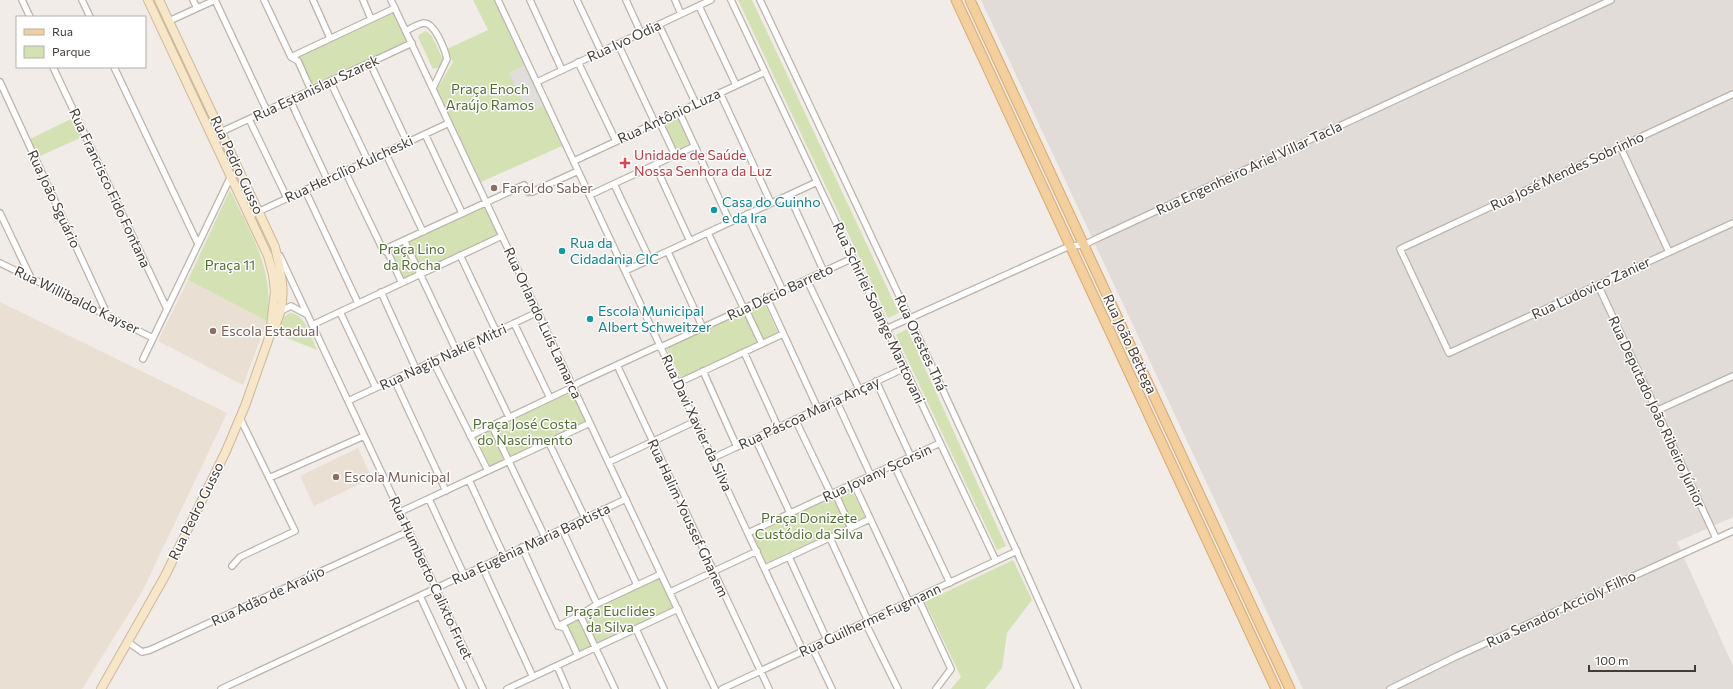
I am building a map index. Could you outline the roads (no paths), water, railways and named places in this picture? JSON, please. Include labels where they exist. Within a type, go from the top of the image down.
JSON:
[{"type":"main road","name":"Rua Pedro Gusso","points":[[148,0],[268,256],[273,275],[274,298],[270,335]]},
{"type":"main road","name":"Rua Pedro Gusso","points":[[97,689],[128,642],[165,576],[240,418],[270,335],[277,323],[281,311],[282,285],[275,247],[159,0]]},
{"type":"main road","name":"Rua João Bettega","points":[[956,0],[1276,689]]},
{"type":"main road","name":"Rua João Bettega","points":[[970,0],[1290,689]]},
{"type":"main road","points":[[977,44],[988,40]]},
{"type":"main road","points":[[1186,494],[1197,489]]},
{"type":"main road","points":[[1192,509],[1204,503]]},
{"type":"main road","name":"Rua Pedro Gusso","points":[[101,689],[105,679]]},
{"type":"street","points":[[22,0],[30,16]]},
{"type":"street","points":[[82,0],[90,16]]},
{"type":"street","points":[[193,0],[197,8]]},
{"type":"street","points":[[169,21],[215,0],[267,111]]},
{"type":"street","points":[[264,0],[291,57],[298,61],[311,90]]},
{"type":"street","points":[[313,0],[330,38]]},
{"type":"street","points":[[362,0],[372,19]]},
{"type":"street","name":"Rua Orlando Luís Lamarca","points":[[391,0],[715,689]]},
{"type":"street","points":[[530,0],[562,70]]},
{"type":"street","points":[[577,0],[601,52]]},
{"type":"street","points":[[626,0],[641,33]]},
{"type":"street","points":[[675,0],[681,14]]},
{"type":"street","name":"Rua Ivo Odia","points":[[537,82],[711,0]]},
{"type":"street","name":"Rua Schirlei Solange Mantovani","points":[[731,0],[996,561]]},
{"type":"street","name":"Rua Orestes Thá","points":[[760,0],[910,319],[1017,551],[1078,689]]},
{"type":"street","name":"Rua Engenheiro Ariel Villar Tacla","points":[[886,329],[1070,246],[1084,245],[1611,0]]},
{"type":"street","name":"Rua Davi Xavier da Silva","points":[[501,1],[578,171],[804,651]]},
{"type":"street","points":[[699,6],[736,86]]},
{"type":"street","points":[[291,57],[395,8]]},
{"type":"street","points":[[406,31],[425,23],[429,24],[435,32],[447,59],[433,88]]},
{"type":"street","points":[[659,24],[696,104]]},
{"type":"street","name":"Rua Estanislau Szarek","points":[[221,132],[412,43]]},
{"type":"street","points":[[618,44],[675,155]]},
{"type":"street","points":[[370,62],[407,142]]},
{"type":"street","points":[[578,62],[616,141]]},
{"type":"street","name":"Rua Francisco Fido Fontana","points":[[53,68],[167,309]]},
{"type":"street","points":[[114,68],[198,244]]},
{"type":"street","name":"Rua Antônio Luza","points":[[574,161],[765,72]]},
{"type":"street","points":[[330,81],[368,161]]},
{"type":"street","name":"Rua João Sguário","points":[[0,82],[108,316]]},
{"type":"street","points":[[720,93],[771,203]]},
{"type":"street","name":"Rua José Mendes Sobrinho","points":[[1449,353],[1400,249],[1733,94]]},
{"type":"street","points":[[290,100],[327,179]]},
{"type":"street","points":[[679,112],[730,222]]},
{"type":"street","points":[[249,119],[287,198]]},
{"type":"street","name":"Rua Hercílio Kulcheski","points":[[249,216],[449,123]]},
{"type":"street","points":[[425,134],[462,213]]},
{"type":"street","points":[[590,195],[695,146]]},
{"type":"street","points":[[1620,146],[1669,252]]},
{"type":"street","points":[[385,152],[423,232]]},
{"type":"street","points":[[655,165],[690,241]]},
{"type":"street","points":[[345,171],[383,250],[388,253],[402,282]]},
{"type":"street","points":[[532,192],[578,171]]},
{"type":"street","points":[[143,359],[231,176],[240,172]]},
{"type":"street","points":[[625,271],[817,182]]},
{"type":"street","points":[[614,184],[650,260]]},
{"type":"street","points":[[383,250],[524,185]]},
{"type":"street","points":[[305,190],[358,303]]},
{"type":"street","points":[[789,195],[824,272]]},
{"type":"street","points":[[0,213],[31,278]]},
{"type":"street","points":[[747,214],[783,290]]},
{"type":"street","name":"Rua Ludovico Zanier","points":[[1449,353],[1733,223]]},
{"type":"street","points":[[708,233],[762,344]]},
{"type":"street","points":[[312,325],[502,236]]},
{"type":"street","points":[[404,240],[456,350]]},
{"type":"street","name":"Rua Humberto Calixto Fruet","points":[[275,247],[483,689]]},
{"type":"street","points":[[668,252],[703,328]]},
{"type":"street","points":[[460,255],[496,332]]},
{"type":"street","name":"Rua Décio Barreto","points":[[470,436],[616,365],[656,347],[661,347],[853,258]]},
{"type":"street","name":"Rua Willibaldo Kayser","points":[[0,263],[153,338]]},
{"type":"street","points":[[807,280],[859,390]]},
{"type":"street","name":"Rua Deputado João Ribeiro Júnior","points":[[1598,285],[1716,538]]},
{"type":"street","points":[[381,292],[416,369]]},
{"type":"street","points":[[767,298],[818,409]]},
{"type":"street","points":[[281,311],[291,306],[307,314]]},
{"type":"street","points":[[340,312],[376,388]]},
{"type":"street","name":"Rua Nagib Nakle Mitri","points":[[348,401],[538,312]]},
{"type":"street","points":[[514,323],[550,398]]},
{"type":"street","points":[[678,383],[783,334]]},
{"type":"street","points":[[473,342],[509,417]]},
{"type":"street","points":[[744,352],[778,427]]},
{"type":"street","points":[[433,361],[470,436],[475,442],[488,471]]},
{"type":"street","name":"Rua Halim Youssef Ghanem","points":[[616,365],[769,689]]},
{"type":"street","name":"Rua Páscoa Maria Ançay","points":[[713,458],[905,368]]},
{"type":"street","points":[[703,371],[737,446]]},
{"type":"street","points":[[1656,411],[1733,376]]},
{"type":"street","points":[[394,379],[446,491]]},
{"type":"street","points":[[876,381],[911,457]]},
{"type":"street","points":[[836,400],[871,476]]},
{"type":"street","points":[[232,566],[237,559],[295,531],[240,418]]},
{"type":"street","points":[[795,419],[851,528]]},
{"type":"street","points":[[609,462],[696,421]]},
{"type":"street","points":[[400,512],[590,424]]},
{"type":"street","points":[[492,426],[545,537]]},
{"type":"street","points":[[269,478],[364,436]]},
{"type":"street","points":[[755,438],[790,514]]},
{"type":"street","points":[[550,443],[585,518]]},
{"type":"street","name":"Rua Jovany Scorsin","points":[[748,533],[940,443]]},
{"type":"street","points":[[894,465],[950,583]]},
{"type":"street","points":[[469,480],[504,556]]},
{"type":"street","points":[[854,484],[909,602]]},
{"type":"street","points":[[429,499],[464,575]]},
{"type":"street","name":"Rua Eugênia Maria Baptista","points":[[221,689],[626,499]]},
{"type":"street","points":[[602,510],[637,585]]},
{"type":"street","points":[[765,568],[870,519]]},
{"type":"street","points":[[562,529],[597,604]]},
{"type":"street","name":"Rua Senador Accioly Filho","points":[[1390,689],[1455,657],[1733,530]]},
{"type":"street","name":"Rua Adão de Araújo","points":[[128,642],[142,652],[150,650],[409,531]]},
{"type":"street","points":[[830,538],[898,689]]},
{"type":"street","points":[[522,547],[558,626],[564,628],[578,656]]},
{"type":"street","points":[[670,592],[757,551]]},
{"type":"street","name":"Rua Guilherme Fugmann","points":[[722,689],[1017,551]]},
{"type":"street","points":[[789,557],[827,640]]},
{"type":"street","points":[[482,566],[533,677]]},
{"type":"street","points":[[558,626],[580,615],[597,604],[661,574]]},
{"type":"street","points":[[420,596],[463,689]]},
{"type":"street","points":[[918,598],[951,669],[936,689]]},
{"type":"street","points":[[508,689],[518,687],[533,677],[678,609]]},
{"type":"street","points":[[580,615],[615,689]]},
{"type":"street","points":[[636,628],[664,689]]},
{"type":"street","points":[[812,647],[832,689]]},
{"type":"street","points":[[557,666],[567,689]]},
{"type":"tunnel","points":[[524,185],[528,194],[532,192]]},
{"type":"place","name":"Unidade de Saúde Nossa Senhora da Luz","points":[[625,163]]},
{"type":"place","name":"Farol do Saber","points":[[494,188]]},
{"type":"place","name":"Casa do Guinho e da Ira","points":[[714,210]]},
{"type":"place","name":"Rua da Cidadania CIC","points":[[562,251]]},
{"type":"place","name":"Escola Municipal Albert Schweitzer","points":[[590,319]]},
{"type":"place","name":"Escola Estadual","points":[[213,331]]},
{"type":"place","name":"Escola Municipal","points":[[336,477]]},
{"type":"park label","name":"Praça Enoch Araújo Ramos","points":[[490,98]]},
{"type":"park label","name":"Praça Lino da Rocha","points":[[412,258]]},
{"type":"park label","name":"Praça 11","points":[[230,265]]},
{"type":"park label","name":"Praça José Costa do Nascimento","points":[[525,432]]},
{"type":"park label","name":"Praça Donizete Custódio da Silva","points":[[809,526]]},
{"type":"park label","name":"Praça Euclides da Silva","points":[[610,620]]}]
